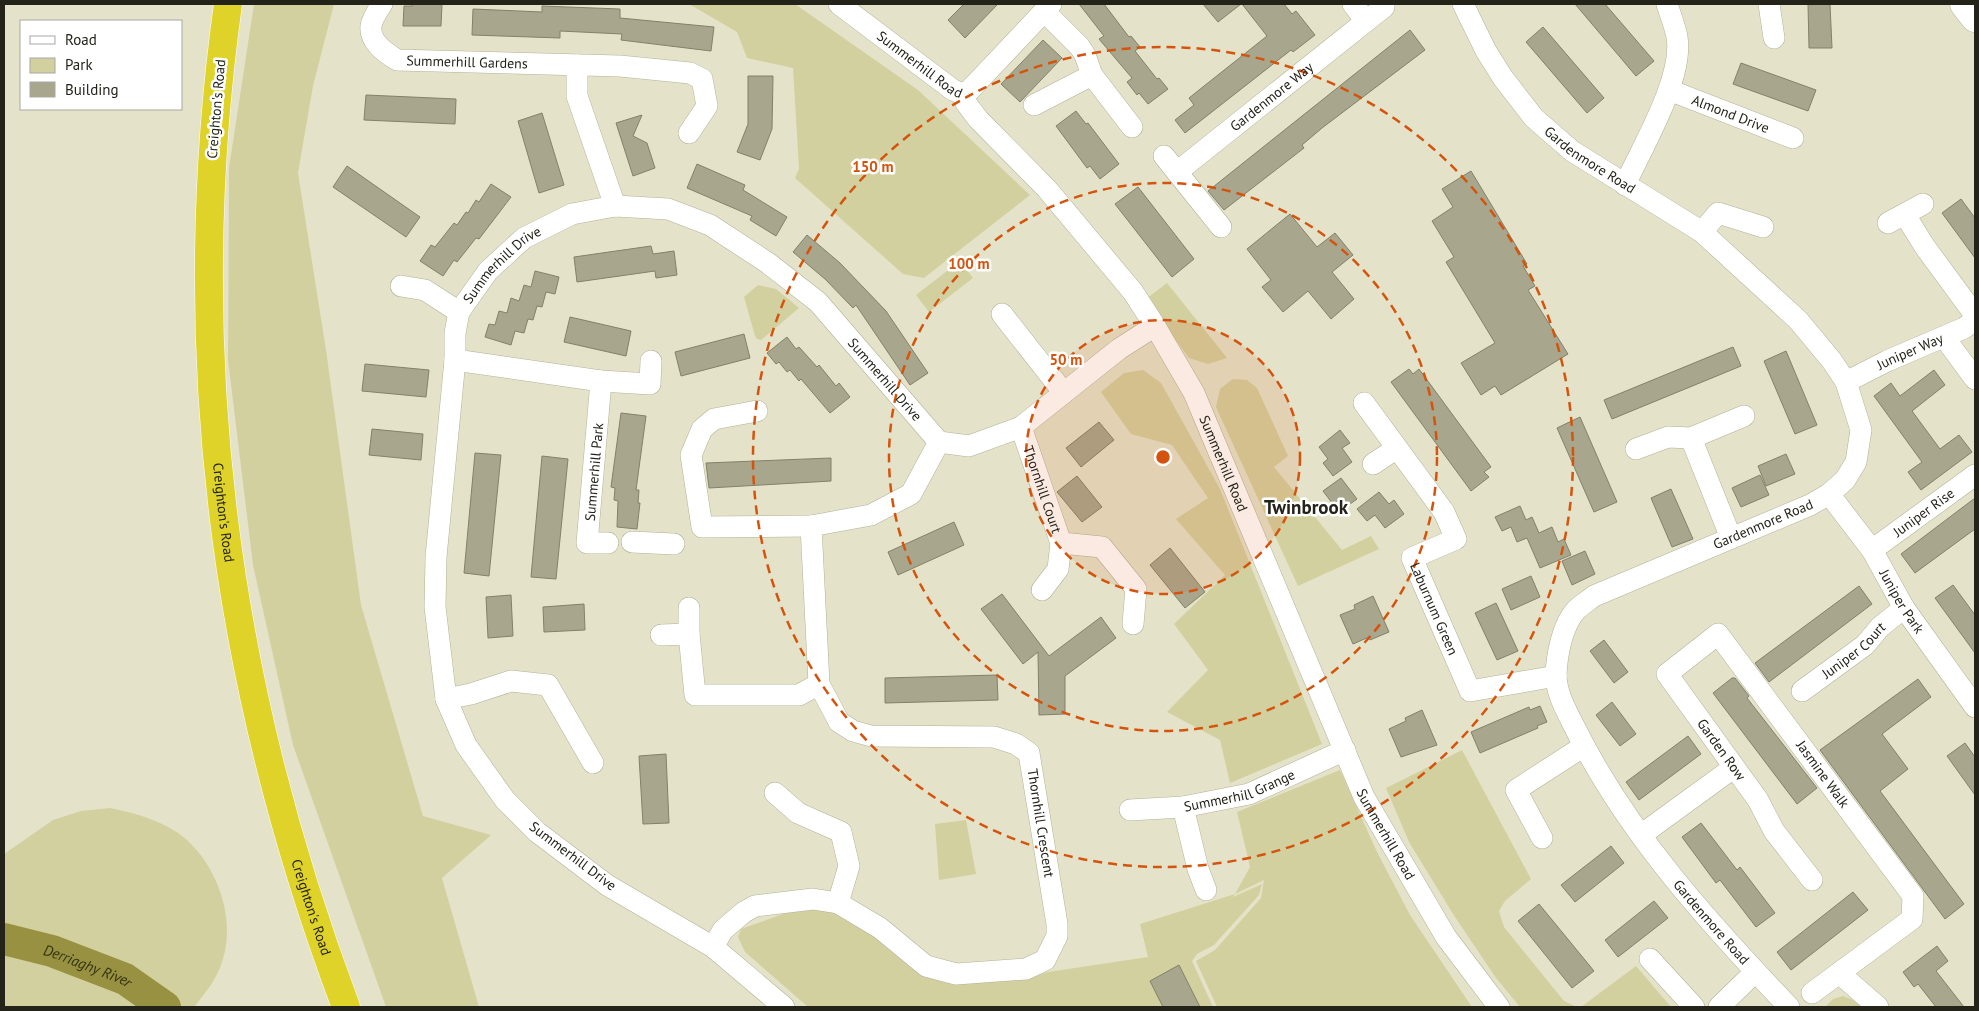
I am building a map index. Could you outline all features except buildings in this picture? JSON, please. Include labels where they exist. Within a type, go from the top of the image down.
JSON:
[{"type":"highway","name":"Creighton's Road","points":[[228,4],[220,62],[210,194],[208,292],[211,402],[226,542],[243,653],[271,774],[297,863],[346,1007]]},
{"type":"main road","points":[[1964,4],[1975,18]]},
{"type":"street","name":"Summerhill Gardens","points":[[382,4],[371,26],[373,38],[385,52],[397,60],[620,66],[690,73],[702,79],[707,106],[689,133]]},
{"type":"street","points":[[1353,4],[1366,21]]},
{"type":"street","name":"Gardenmore Road","points":[[1463,4],[1499,72],[1534,118],[1572,151],[1702,232],[1798,320],[1846,382],[1861,430],[1856,462],[1844,480],[1829,494],[1810,505],[1594,596],[1575,611],[1562,637],[1556,676],[1560,695],[1584,746],[1641,835],[1662,864],[1755,972],[1789,1007]]},
{"type":"street","points":[[1625,185],[1669,90],[1677,62],[1677,38],[1667,4]]},
{"type":"street","points":[[1769,4],[1774,38]]},
{"type":"street","name":"Summerhill Road","points":[[851,7],[952,90],[965,94],[966,103],[978,119],[1047,189],[1133,292],[1194,393],[1364,798],[1446,937],[1499,1007]]},
{"type":"street","name":"Gardenmore Way","points":[[1177,172],[1384,7]]},
{"type":"street","points":[[965,94],[1048,8],[1080,47],[1092,75],[1132,126]]},
{"type":"street","points":[[577,65],[577,96],[615,206]]},
{"type":"street","points":[[1034,105],[1092,75]]},
{"type":"street","name":"Almond Drive","points":[[1669,90],[1792,138]]},
{"type":"street","points":[[1164,156],[1221,228]]},
{"type":"street","points":[[1924,204],[1896,219],[1925,247],[1975,315]]},
{"type":"street","name":"Summerhill Drive","points":[[784,1007],[712,947],[607,885],[537,832],[505,800],[466,745],[446,699],[435,607],[435,578],[455,360],[455,333],[460,312],[488,271],[524,238],[572,214],[615,206],[668,209],[710,225],[768,263],[818,302],[939,442]]},
{"type":"street","points":[[1702,232],[1718,213],[1763,227]]},
{"type":"street","points":[[401,286],[425,290],[460,312]]},
{"type":"street","points":[[1002,314],[1064,393]]},
{"type":"street","name":"Juniper Way","points":[[1846,382],[1886,361],[1944,337],[1975,320]]},
{"type":"street","points":[[757,411],[714,419],[702,429],[691,455],[702,527],[811,526],[871,515],[911,494],[939,442],[969,446],[1021,427],[1119,348],[1155,326]]},
{"type":"street","points":[[1944,337],[1975,379]]},
{"type":"street","points":[[455,360],[602,381],[650,384],[651,361]]},
{"type":"street","name":"Summerhill Park","points":[[602,381],[587,543],[608,543]]},
{"type":"street","name":"Laburnum Green","points":[[1364,403],[1444,512],[1456,539],[1412,558],[1470,691],[1556,676]]},
{"type":"street","points":[[1636,449],[1668,437],[1691,438],[1744,416]]},
{"type":"street","name":"Thornhill Court","points":[[1021,427],[1061,543],[1102,547],[1126,574],[1136,589],[1133,624]]},
{"type":"street","points":[[1691,438],[1731,538]]},
{"type":"street","points":[[1373,464],[1397,448]]},
{"type":"street","name":"Juniper Rise","points":[[1872,550],[1975,475]]},
{"type":"street","name":"Juniper Park","points":[[1829,494],[1872,550],[1904,608],[1975,708]]},
{"type":"street","name":"Thornhill Crescent","points":[[712,947],[723,930],[744,912],[756,906],[813,898],[838,903],[880,928],[926,966],[956,974],[1026,969],[1045,960],[1057,936],[1058,924],[1029,753],[1016,744],[994,737],[871,736],[853,731],[839,722],[819,684],[811,526]]},
{"type":"street","points":[[632,542],[674,544]]},
{"type":"street","points":[[1042,590],[1058,569],[1061,543]]},
{"type":"street","points":[[689,608],[694,695],[799,696],[819,684]]},
{"type":"street","name":"Juniper Court","points":[[1802,691],[1865,645],[1880,627],[1904,608]]},
{"type":"street","points":[[661,635],[689,634]]},
{"type":"street","name":"Garden Row","points":[[1718,634],[1667,674],[1733,768],[1758,800],[1774,831],[1812,880]]},
{"type":"street","name":"Jasmine Walk","points":[[1718,634],[1913,896],[1912,919],[1839,973]]},
{"type":"street","points":[[446,699],[471,694],[511,681],[548,685],[594,763]]},
{"type":"street","points":[[1542,838],[1516,790],[1584,746]]},
{"type":"street","name":"Summerhill Grange","points":[[1130,810],[1183,807],[1249,794],[1345,750]]},
{"type":"street","points":[[1641,835],[1733,768]]},
{"type":"street","points":[[775,794],[798,813],[841,832],[849,866],[838,903]]},
{"type":"street","points":[[1183,807],[1198,869],[1206,890]]},
{"type":"street","points":[[1650,959],[1694,1007]]},
{"type":"street","points":[[1719,1007],[1755,972]]},
{"type":"street","points":[[1812,993],[1839,973],[1878,1007]]},
{"type":"green space","points":[[254,4],[334,4],[313,86],[298,173],[326,350],[361,605],[423,816],[491,835],[442,878],[479,1007],[386,1007],[293,745],[253,565],[228,360],[229,168]]},
{"type":"green space","points":[[689,4],[795,4],[918,90],[1030,195],[924,278],[903,274],[795,178],[799,169],[793,68],[747,58],[737,32]]},
{"type":"green space","points":[[960,261],[973,278],[929,312],[916,295]]},
{"type":"green space","points":[[1167,283],[1227,358],[1208,364],[1189,358],[1146,299]]},
{"type":"green space","points":[[758,285],[776,289],[799,308],[761,340],[755,336],[744,297]]},
{"type":"green space","points":[[1143,370],[1161,383],[1220,489],[1322,744],[1230,783],[1220,740],[1167,712],[1208,670],[1174,624],[1225,575],[1176,519],[1208,498],[1172,445],[1131,434],[1101,392],[1124,373]]},
{"type":"green space","points":[[1233,379],[1247,380],[1257,388],[1288,456],[1274,467],[1342,550],[1371,536],[1379,549],[1298,586],[1216,407],[1220,389]]},
{"type":"green space","points":[[1462,750],[1531,879],[1505,901],[1499,911],[1504,927],[1564,1001],[1577,1007],[1520,1007],[1496,978],[1453,914],[1409,842],[1386,788]]},
{"type":"green space","points":[[1340,770],[1377,852],[1410,915],[1472,1007],[1217,1007],[1196,961],[1215,950],[1261,898],[1264,880],[1235,894],[1250,867],[1237,812]]},
{"type":"green space","points":[[110,808],[140,815],[168,827],[184,837],[209,867],[224,905],[227,925],[226,944],[217,974],[194,1007],[4,1007],[4,854],[53,820],[81,811]]},
{"type":"green space","points":[[966,820],[976,874],[939,880],[935,824]]},
{"type":"green space","points":[[1262,884],[1259,895],[1214,945],[1197,954],[1192,961],[1213,1007],[808,1007],[745,952],[738,937],[741,929],[802,907],[834,912],[866,929],[949,983],[1025,980],[1048,972],[1148,957],[1140,924],[1235,894],[1233,897]]},
{"type":"green space","points":[[1636,966],[1671,1007],[1581,1007]]},
{"type":"green space","points":[[1843,996],[1853,1000],[1861,1007],[1825,1007],[1833,999]]},
{"type":"waterway","name":"Derriaghy River","points":[[4,939],[52,951],[125,979],[165,1007]]},
{"type":"district","name":"Twinbrook","points":[[1306,507]]}]
